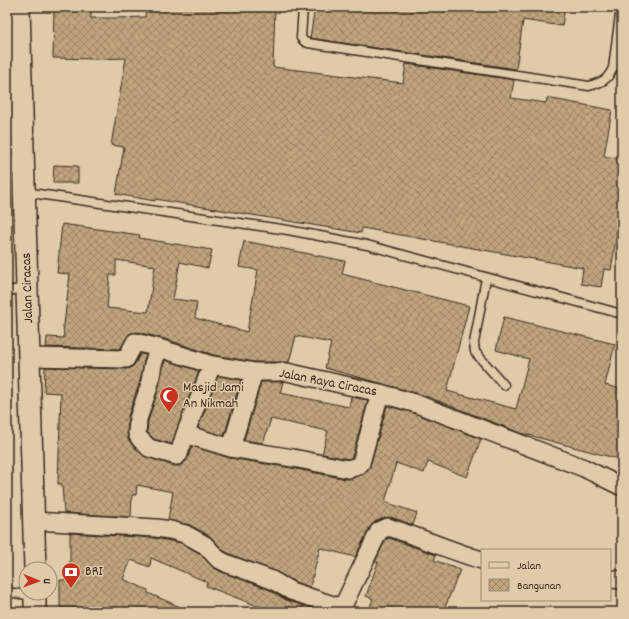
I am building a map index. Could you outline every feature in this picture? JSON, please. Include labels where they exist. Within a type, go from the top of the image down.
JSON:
[{"type":"street","name":"Jalan Ciracas","points":[[19,7],[14,88],[15,165],[24,192],[28,287],[35,561]]},
{"type":"street","name":"Jalan Raya Ciracas","points":[[30,357],[126,359],[135,342],[212,364],[254,372],[287,372],[380,393],[417,404],[584,468],[622,487]]},
{"type":"street","points":[[159,348],[153,364],[149,386],[138,420],[137,434],[149,448],[177,456],[179,454],[185,434],[212,364]]},
{"type":"street","points":[[231,448],[254,372]]},
{"type":"street","points":[[185,434],[231,448],[348,469],[354,468],[361,463],[380,393]]},
{"type":"street","points":[[34,521],[156,528],[185,534],[205,546],[218,559],[228,564],[272,580],[291,591],[342,610],[379,531],[385,528],[388,527],[416,535],[481,560]]},
{"type":"street","points":[[611,579],[622,580]]},
{"type":"lane","points":[[303,7],[300,35],[301,39],[308,43],[589,86],[600,83],[609,77],[613,68],[621,7]]},
{"type":"lane","points":[[24,192],[90,200],[310,234],[367,245],[622,314]]},
{"type":"lane","points":[[486,278],[474,343],[475,352],[504,385]]},
{"type":"lane","points":[[7,291],[28,287]]},
{"type":"lane","points":[[7,592],[18,595]]},
{"type":"building","points":[[54,7],[91,7],[91,18],[116,18],[145,17],[146,7],[275,7],[273,67],[403,83],[406,64],[514,80],[511,98],[546,103],[547,98],[612,110],[604,156],[622,159],[622,204],[611,270],[604,269],[601,287],[581,284],[583,268],[362,228],[361,233],[116,194],[124,147],[111,145],[126,58],[53,58]]},
{"type":"building","points":[[315,7],[565,7],[562,26],[523,20],[516,69],[310,38]]},
{"type":"building","points":[[54,165],[78,166],[78,183],[53,183]]},
{"type":"building","points":[[62,224],[140,235],[139,238],[212,250],[208,268],[180,262],[173,299],[197,302],[195,318],[247,332],[258,270],[239,267],[244,241],[345,261],[342,274],[469,306],[447,391],[516,409],[529,359],[496,350],[504,317],[615,344],[605,385],[622,389],[622,460],[521,433],[420,394],[325,368],[331,343],[296,336],[289,362],[255,362],[214,355],[162,338],[137,332],[129,334],[120,349],[46,347],[47,337],[64,338],[63,325],[70,274],[57,273]],"holes":[[[116,260],[155,266],[148,312],[107,308],[110,275],[116,275]]]},
{"type":"building","points":[[140,354],[146,355],[139,384],[128,416],[128,439],[133,446],[146,457],[174,466],[180,466],[186,461],[192,446],[229,458],[351,479],[365,473],[370,466],[387,406],[414,413],[481,439],[467,477],[428,462],[424,473],[396,463],[385,502],[417,513],[413,525],[391,517],[375,522],[370,527],[355,557],[320,548],[310,587],[295,582],[275,571],[224,551],[210,536],[190,525],[168,520],[173,492],[137,485],[136,495],[132,495],[131,517],[64,513],[62,484],[58,484],[61,393],[44,392],[45,367],[126,369],[131,368],[135,364]]},
{"type":"building","name":"Masjid Jami An Nikmah","points":[[165,360],[199,371],[172,444],[154,439],[147,432],[148,421],[158,390]]},
{"type":"building","points":[[218,376],[241,380],[224,436],[198,428]]},
{"type":"building","points":[[261,382],[283,382],[280,393],[349,407],[351,397],[368,400],[352,457],[348,459],[322,454],[328,431],[271,419],[263,443],[244,440]]},
{"type":"building","points":[[70,533],[155,538],[181,543],[199,553],[214,568],[268,589],[286,600],[304,606],[303,612],[273,612],[206,586],[207,582],[151,558],[150,567],[131,560],[123,579],[148,590],[148,593],[192,612],[111,612],[112,608],[60,608],[60,580],[70,580]]},
{"type":"building","points":[[389,538],[436,555],[434,560],[460,570],[443,612],[368,612],[373,599],[366,596],[378,562],[375,562],[386,539]]},
{"type":"place","name":"Masjid Jami An Nikmah","points":[[169,413]]},
{"type":"place","name":"BRI","points":[[71,589]]}]
